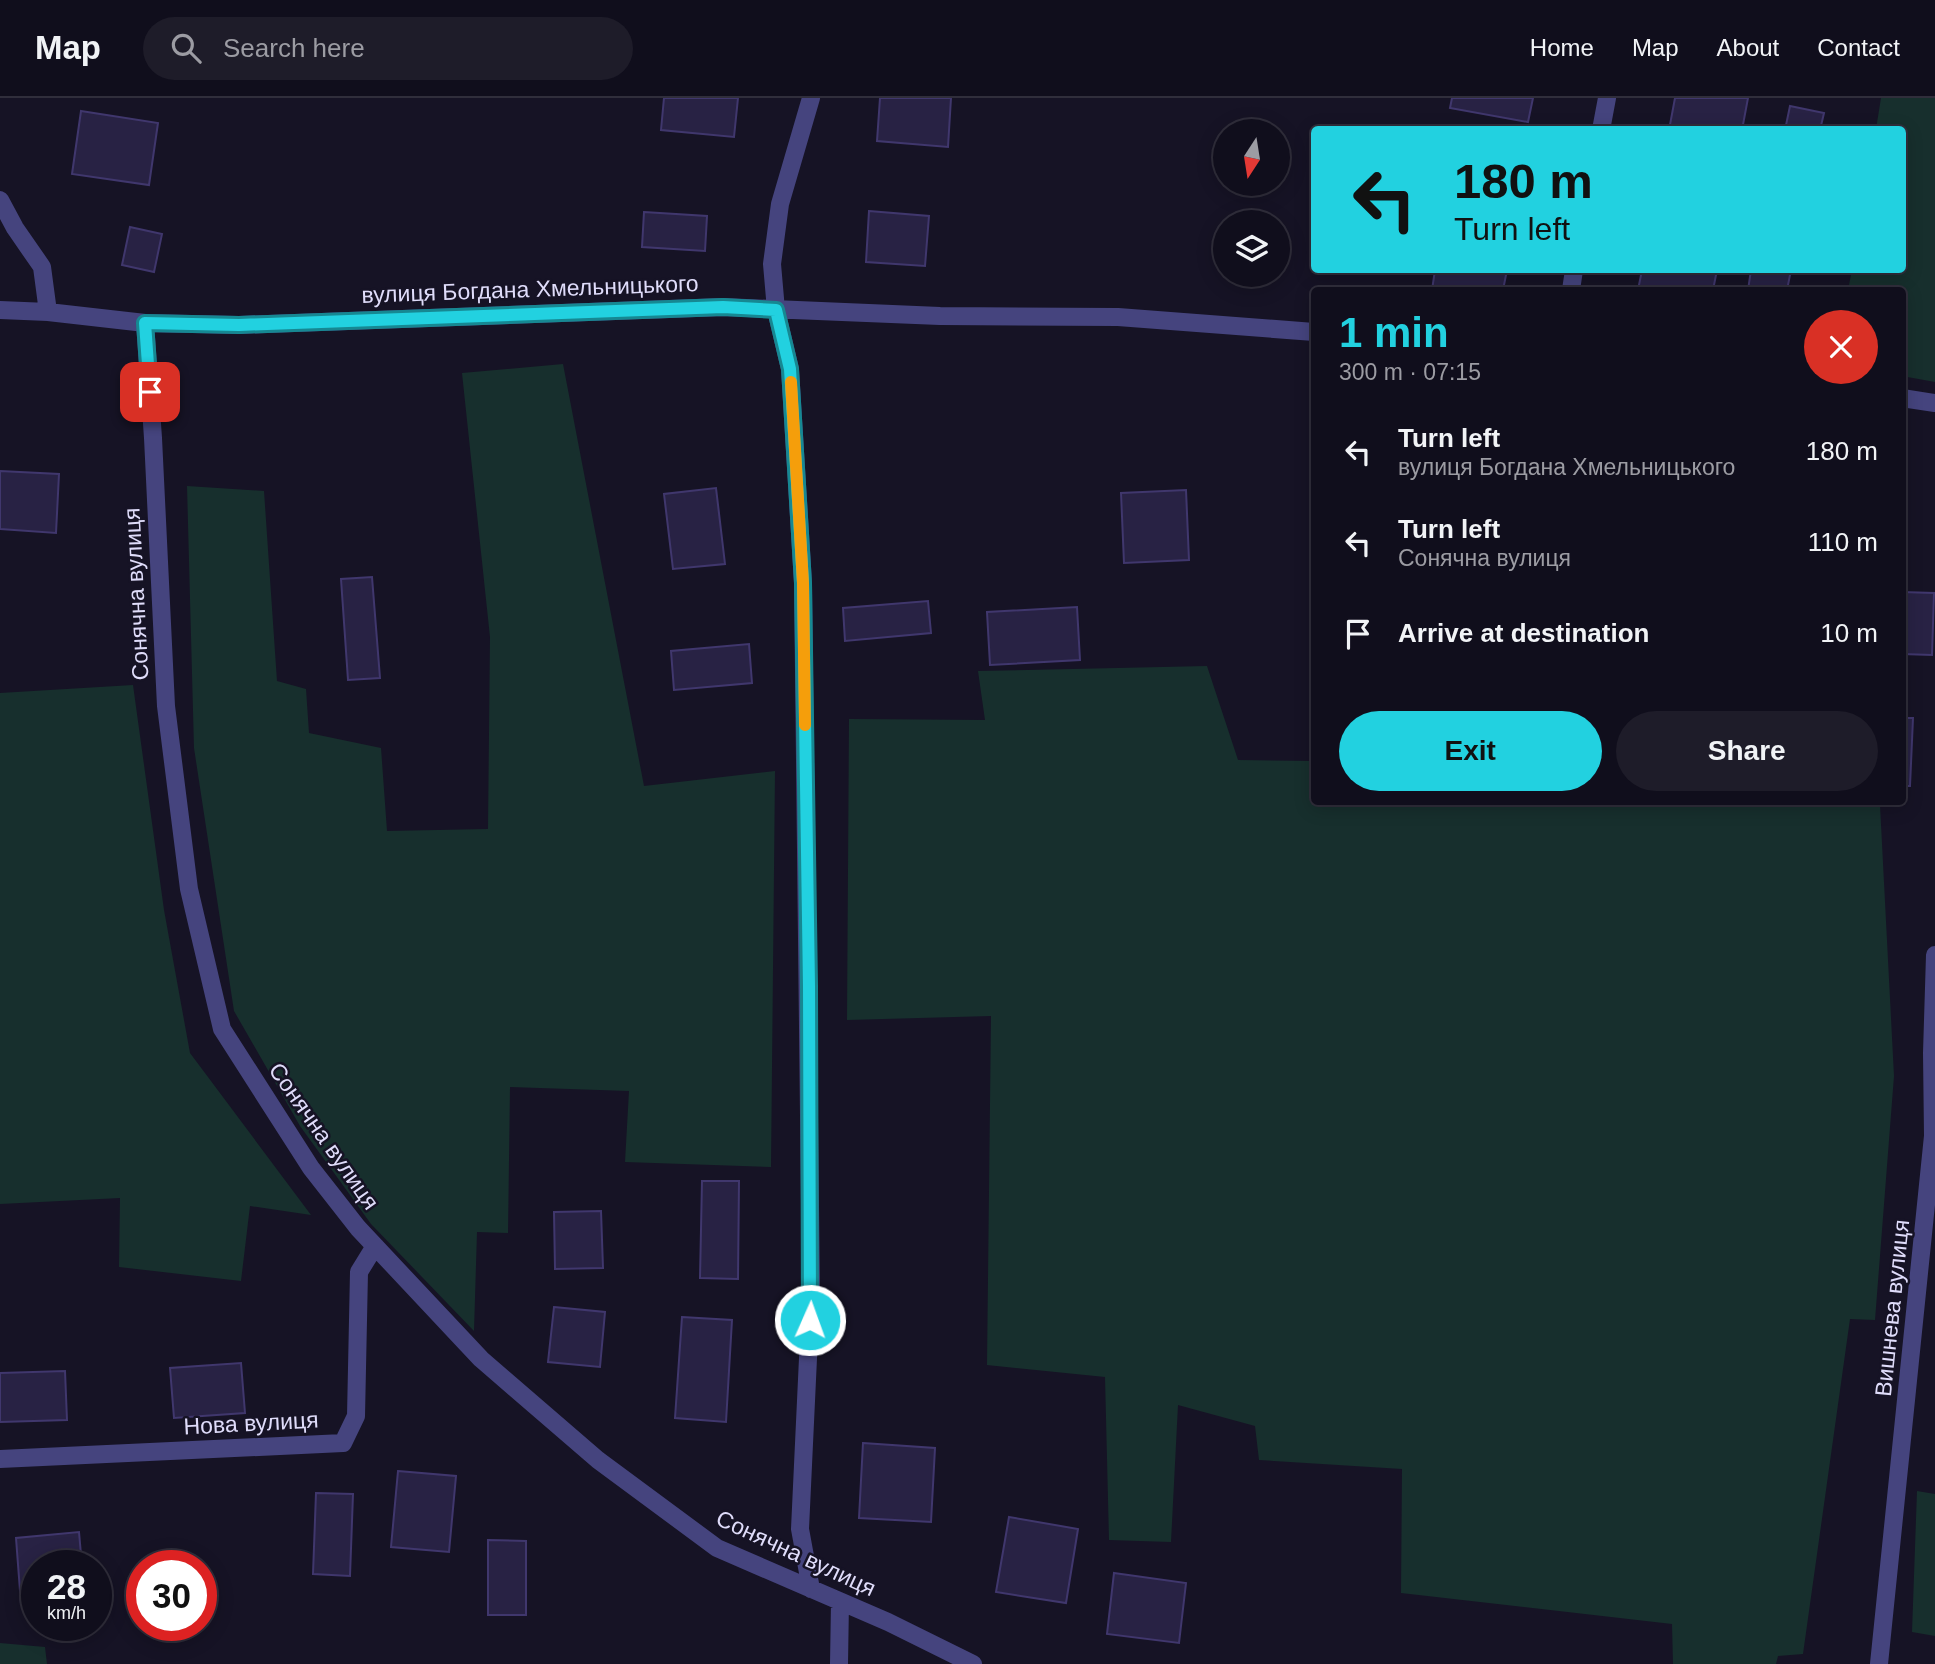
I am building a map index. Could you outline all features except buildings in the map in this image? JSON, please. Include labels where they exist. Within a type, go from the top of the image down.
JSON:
[{"type":"street","points":[[811,98],[780,204],[772,264],[776,310],[790,369],[803,583],[811,1294],[800,1529],[811,1589]]},
{"type":"street","points":[[1602,126],[1607,98]]},
{"type":"street","points":[[0,200],[15,228],[43,267],[48,312]]},
{"type":"street","name":"вулиця Богдана Хмельницького","points":[[0,310],[48,312],[145,323],[239,325],[723,307],[940,316],[1118,317],[1311,332]]},
{"type":"street","name":"Сонячна вулиця","points":[[145,323],[166,706],[189,889],[222,1029],[311,1168],[375,1246],[481,1359],[598,1460],[717,1548],[888,1622],[973,1664]]},
{"type":"street","points":[[1906,399],[1935,403]]},
{"type":"street","name":"Вишнева вулиця","points":[[1879,1664],[1933,1136],[1935,955]]},
{"type":"street","name":"Нова вулиця","points":[[0,1459],[343,1443],[356,1416],[359,1272],[375,1246]]},
{"type":"street","points":[[839,1664],[840,1602]]},
{"type":"green space","points":[[1881,98],[1935,98],[1935,382],[1906,377],[1906,287],[1849,287],[1851,273],[1906,273],[1906,126],[1876,126]]},
{"type":"green space","points":[[563,364],[644,786],[775,771],[771,1167],[625,1162],[629,1091],[510,1087],[508,1233],[477,1232],[474,1331],[371,1224],[300,1126],[234,1011],[194,748],[187,486],[264,491],[277,681],[306,689],[309,733],[381,748],[387,831],[488,829],[490,637],[462,373]]},
{"type":"green space","points":[[1207,666],[1238,760],[1311,761],[1311,805],[1880,805],[1894,1076],[1875,1320],[1850,1319],[1803,1654],[1778,1656],[1776,1664],[1673,1664],[1672,1624],[1401,1593],[1402,1469],[1259,1460],[1255,1426],[1178,1405],[1171,1542],[1109,1540],[1105,1377],[987,1365],[991,1016],[847,1020],[849,719],[985,720],[978,671]]},
{"type":"green space","points":[[133,685],[164,910],[190,1053],[311,1215],[250,1206],[241,1281],[119,1267],[120,1198],[0,1204],[0,693]]},
{"type":"green space","points":[[1917,1491],[1935,1494],[1935,1636],[1912,1632]]},
{"type":"green space","points":[[0,1643],[45,1647],[47,1664],[0,1664]]},
{"type":"slow traffic","points":[[791,382],[803,583],[805,725]]},
{"type":"route","points":[[150,392],[145,323],[239,325],[723,307],[776,310],[790,369],[803,583],[809,986],[810,1320]]}]
